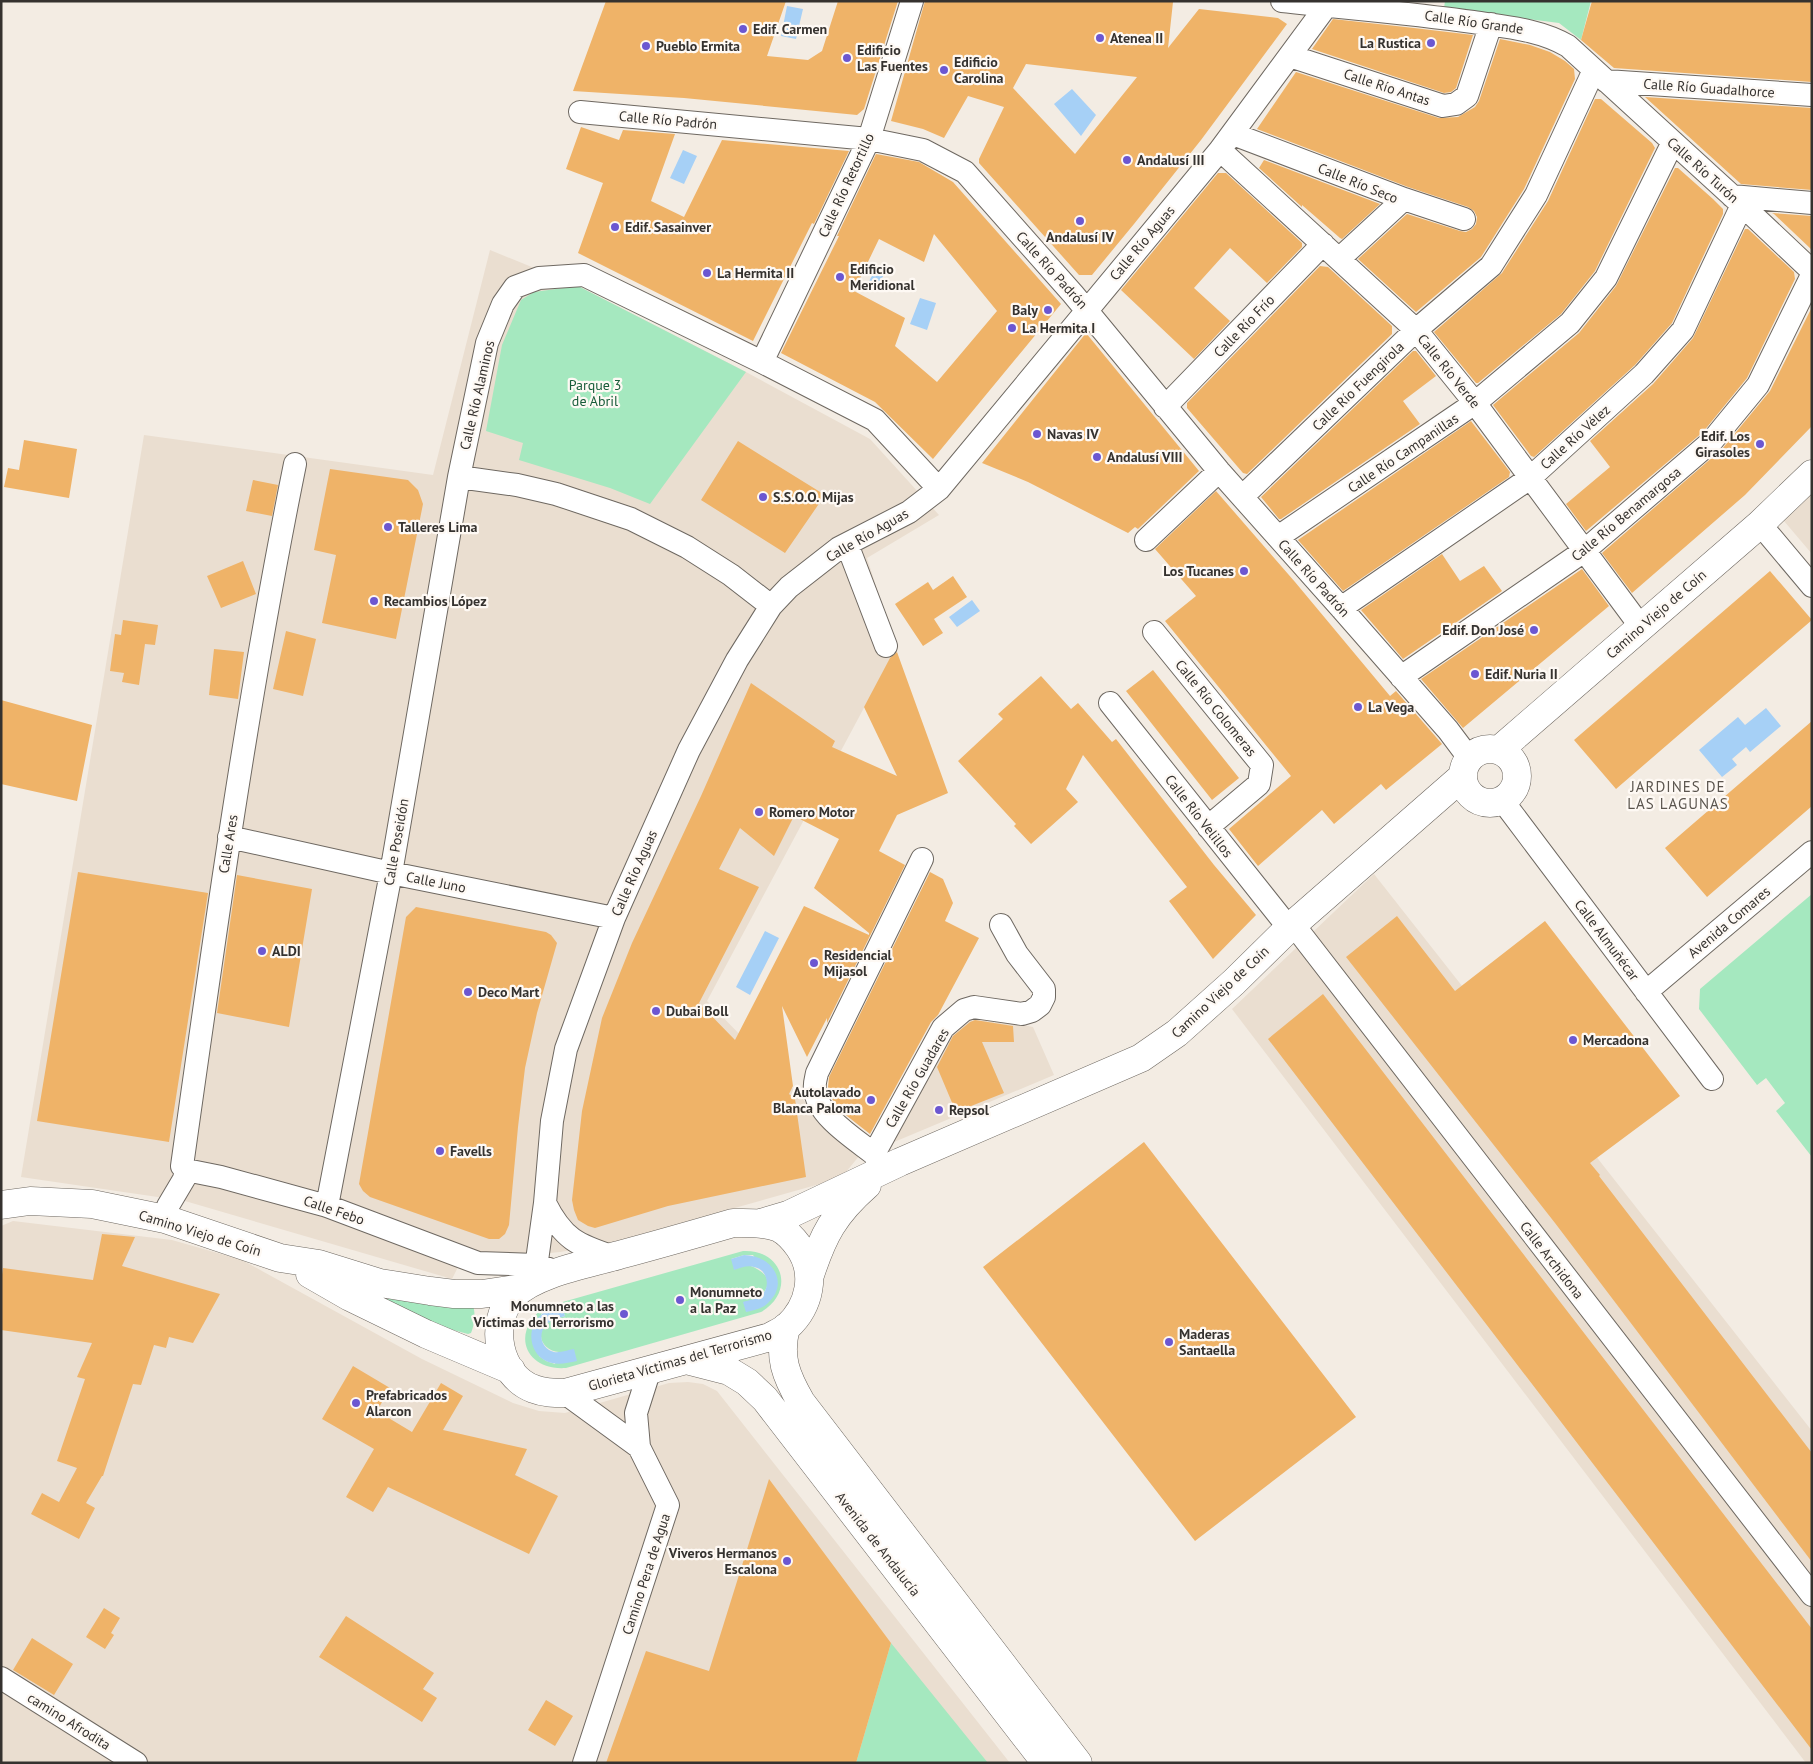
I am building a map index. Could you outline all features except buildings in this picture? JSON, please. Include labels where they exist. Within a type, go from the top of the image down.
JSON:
[{"type":"street","name":"Calle Río Retortillo","points":[[762,362],[869,139],[912,1]]},
{"type":"street","name":"Calle Río Grande","points":[[1282,1],[1427,8],[1491,24],[1527,29],[1562,43],[1600,75]]},
{"type":"street","name":"Calle Río Aguas","points":[[526,1284],[545,1203],[552,1121],[566,1049],[614,918],[689,750],[737,660],[771,606],[789,587],[847,544],[909,512],[939,489],[1226,142],[1328,4]]},
{"type":"street","name":"Calle Río Antas","points":[[1290,56],[1443,106],[1456,104],[1467,96],[1491,24]]},
{"type":"street","name":"Calle Río Guadalhorce","points":[[1600,75],[1812,95]]},
{"type":"street","name":"Calle Río Turón","points":[[1600,75],[1812,270]]},
{"type":"street","name":"Calle Río Fuengirola","points":[[1242,497],[1416,330],[1491,266],[1536,195],[1600,75]]},
{"type":"street","name":"Calle Río Padrón","points":[[580,112],[869,139],[924,150],[965,172],[1087,310],[1219,471],[1448,730],[1466,767]]},
{"type":"street","name":"Calle Río Seco","points":[[1226,142],[1404,199]]},
{"type":"street","name":"Calle Río Verde","points":[[1226,142],[1331,252],[1416,330],[1475,403],[1641,627]]},
{"type":"street","name":"Calle Río Campanillas","points":[[1278,537],[1475,403],[1570,323],[1606,278],[1673,142]]},
{"type":"street","name":"Calle Río Seco","points":[[1331,252],[1404,199]]},
{"type":"street","points":[[1404,199],[1464,219]]},
{"type":"street","points":[[1737,200],[1812,203]]},
{"type":"street","name":"Calle Río Vélez","points":[[1341,608],[1530,478],[1644,374],[1683,330],[1737,200]]},
{"type":"street","name":"Calle Río Frío","points":[[1166,407],[1331,252]]},
{"type":"street","name":"Calle Río Alaminos","points":[[460,477],[487,343],[503,304],[515,287],[539,278],[584,275],[762,362],[875,420],[939,489]]},
{"type":"street","name":"Calle Río Benamargosa","points":[[1401,677],[1584,551],[1712,442],[1758,385],[1812,275]]},
{"type":"street","name":"Calle Ares","points":[[164,1219],[168,1206],[184,1179],[186,1170],[182,1166],[229,837],[276,561],[295,464]]},
{"type":"street","points":[[1146,540],[1219,471]]},
{"type":"street","name":"Camino Viejo de Coín","points":[[1499,750],[1760,524],[1812,474]]},
{"type":"street","points":[[460,477],[517,485],[556,494],[632,519],[687,547],[731,575],[771,606]]},
{"type":"street","name":"Calle Poseidón","points":[[327,1206],[391,874],[460,477]]},
{"type":"street","points":[[1760,524],[1812,586]]},
{"type":"street","points":[[847,544],[886,646]]},
{"type":"street","name":"Calle Río Colomeras","points":[[1154,632],[1262,764],[1259,784],[1208,827]]},
{"type":"street","name":"Calle Río Velillos","points":[[1110,704],[1208,827],[1291,926]]},
{"type":"street","points":[[1486,749],[1499,750],[1514,762],[1517,771],[1515,788],[1510,795],[1502,800],[1487,803],[1474,798],[1467,791],[1463,782],[1466,767],[1478,752],[1486,749]]},
{"type":"street","name":"Camino Viejo de Coín","points":[[762,1223],[788,1215],[878,1162],[1141,1058],[1178,1033],[1291,926],[1466,767]]},
{"type":"street","name":"Calle Almuñécar","points":[[1502,800],[1712,1079]]},
{"type":"street","name":"Calle Juno","points":[[229,837],[391,874],[614,918]]},
{"type":"street","name":"Avenida Comares","points":[[1646,992],[1812,852]]},
{"type":"street","points":[[878,1162],[832,1121],[819,1105],[814,1089],[817,1073],[922,859]]},
{"type":"street","name":"Calle Río Guadares","points":[[878,1162],[943,1028],[964,1010],[974,1007],[1022,1014],[1032,1011],[1040,1005],[1044,997],[1044,989],[1017,954],[1001,925]]},
{"type":"street","name":"Calle Archidona","points":[[1291,926],[1812,1595]]},
{"type":"street","name":"Camino Viejo de Coín","points":[[810,1275],[821,1243],[837,1216],[878,1162]]},
{"type":"street","name":"Calle Febo","points":[[186,1170],[221,1177],[327,1206],[478,1263],[526,1284]]},
{"type":"street","name":"Camino Viejo de Coín","points":[[1,1205],[30,1201],[92,1204],[164,1219],[280,1258],[319,1264],[380,1283],[430,1292],[454,1294],[526,1284]]},
{"type":"street","points":[[545,1203],[562,1231],[574,1241],[592,1250],[614,1257]]},
{"type":"street","name":"Glorieta Víctimas del Terrorismo","points":[[733,1223],[762,1223],[780,1228],[793,1239],[804,1254],[810,1275],[809,1294],[799,1312],[786,1327],[770,1337],[564,1393],[550,1394],[533,1389],[511,1370],[502,1351],[498,1336],[500,1320],[526,1284],[733,1223]]},
{"type":"street","name":"Camino Viejo de Coín","points":[[280,1258],[350,1297],[426,1334],[511,1370]]},
{"type":"street","name":"Calle Febo","points":[[478,1263],[494,1278],[526,1284]]},
{"type":"street","name":"Avenida de Andalucía","points":[[786,1327],[782,1354],[789,1381],[801,1402],[1078,1763]]},
{"type":"street","name":"Avenida de Andalucía","points":[[684,1360],[729,1372],[747,1382],[765,1399],[1046,1763]]},
{"type":"street","points":[[638,1447],[636,1413],[650,1369]]},
{"type":"street","name":"Camino Pera de Agua","points":[[564,1393],[638,1447],[668,1505],[584,1763]]},
{"type":"street","name":"camino Afrodita","points":[[1,1678],[136,1763]]},
{"type":"shaded area","points":[[490,250],[578,286],[746,372],[870,439],[939,515],[867,558],[896,648],[707,1001],[803,1099],[819,1123],[860,1155],[841,1178],[607,1244],[560,1252],[500,1258],[467,1249],[452,1279],[185,1201],[21,1177],[144,435],[433,475]]},
{"type":"shaded area","points":[[1812,494],[1812,554],[1784,521]]},
{"type":"shaded area","points":[[1374,874],[1812,1431],[1812,1763],[1806,1763],[1232,1009]]},
{"type":"shaded area","name":"Repsol","points":[[980,1016],[1033,1027],[1054,1075],[887,1145],[956,1028],[966,1020]]},
{"type":"shaded area","points":[[13,1221],[172,1240],[242,1260],[422,1359],[513,1403],[539,1411],[565,1413],[669,1383],[688,1382],[703,1384],[717,1391],[1010,1763],[1,1763],[1,1226]]},
{"type":"green space","points":[[1445,1],[1591,1],[1581,40],[1559,23],[1444,8]]},
{"type":"green space","name":"Parque 3 de Abril","points":[[578,286],[746,372],[650,504],[610,488],[519,460],[523,443],[486,431],[502,345],[521,300],[534,292]]},
{"type":"green space","points":[[1812,894],[1812,1157],[1776,1111],[1785,1103],[1766,1078],[1757,1085],[1699,1009],[1700,989]]},
{"type":"green space","points":[[743,1251],[757,1252],[768,1257],[776,1264],[780,1273],[779,1294],[772,1304],[761,1312],[566,1368],[552,1367],[540,1363],[527,1348],[525,1338],[528,1327],[534,1317],[545,1307]],"holes":[[[744,1255],[753,1255],[776,1289],[746,1312],[754,1300],[764,1292],[767,1279],[764,1274],[751,1266],[731,1259]],[[562,1307],[565,1316],[546,1324],[541,1333],[541,1338],[546,1346],[559,1352],[555,1364],[539,1356],[541,1314]]]},
{"type":"green space","points":[[358,1290],[473,1306],[474,1323],[471,1333],[468,1334],[427,1323]]},
{"type":"green space","points":[[891,1643],[988,1763],[856,1763]]},
{"type":"water","points":[[787,6],[803,9],[796,39],[781,36]]},
{"type":"water","points":[[1072,89],[1096,115],[1081,136],[1054,104]]},
{"type":"water","points":[[683,150],[697,156],[684,184],[670,178]]},
{"type":"water","points":[[877,266],[886,270],[876,291],[866,287]]},
{"type":"water","points":[[920,298],[936,303],[927,330],[910,324]]},
{"type":"water","points":[[972,600],[980,611],[957,627],[949,617]]},
{"type":"water","points":[[1766,708],[1781,726],[1750,752],[1746,747],[1732,759],[1737,765],[1722,777],[1699,750],[1738,717],[1745,725]]},
{"type":"water","points":[[765,931],[779,938],[750,995],[736,987]]},
{"type":"water","points":[[744,1255],[754,1256],[770,1265],[777,1279],[774,1295],[768,1303],[761,1308],[746,1312],[743,1302],[762,1295],[767,1283],[765,1274],[758,1268],[749,1266],[734,1270],[731,1259]]},
{"type":"water","points":[[562,1307],[565,1316],[547,1324],[541,1336],[546,1348],[554,1352],[574,1349],[577,1361],[562,1364],[546,1361],[540,1357],[533,1346],[532,1333],[536,1320],[543,1313]]},
{"type":"place","name":"Edif. Carmen","points":[[743,29]]},
{"type":"place","name":"Atenea II","points":[[1100,38]]},
{"type":"place","name":"La Rustica","points":[[1431,43]]},
{"type":"place","name":"Pueblo Ermita","points":[[646,46]]},
{"type":"place","name":"Edificio Las Fuentes","points":[[847,58]]},
{"type":"place","name":"Edificio Carolina","points":[[944,70]]},
{"type":"place","name":"Andalusí III","points":[[1127,160]]},
{"type":"place","name":"Andalusí IV","points":[[1080,221]]},
{"type":"place","name":"Edif. Sasainver","points":[[615,227]]},
{"type":"place","name":"La Hermita II","points":[[707,273]]},
{"type":"place","name":"Edificio Meridional","points":[[840,277]]},
{"type":"place","name":"Baly","points":[[1048,310]]},
{"type":"place","name":"La Hermita I","points":[[1012,328]]},
{"type":"place","name":"Navas IV","points":[[1037,434]]},
{"type":"place","name":"Edif. Los Girasoles","points":[[1760,444]]},
{"type":"place","name":"Andalusí VIII","points":[[1097,457]]},
{"type":"place","name":"S.S.O.O. Mijas","points":[[763,497]]},
{"type":"place","name":"Talleres Lima","points":[[388,527]]},
{"type":"place","name":"Los Tucanes","points":[[1244,571]]},
{"type":"place","name":"Recambios López","points":[[374,601]]},
{"type":"place","name":"Edif. Don José","points":[[1534,630]]},
{"type":"place","name":"Edif. Nuria II","points":[[1475,674]]},
{"type":"place","name":"La Vega","points":[[1358,707]]},
{"type":"place","name":"Romero Motor","points":[[759,812]]},
{"type":"place","name":"ALDI","points":[[262,951]]},
{"type":"place","name":"Residencial Mijasol","points":[[814,963]]},
{"type":"place","name":"Deco Mart","points":[[468,992]]},
{"type":"place","name":"Dubai Boll","points":[[656,1011]]},
{"type":"place","name":"Mercadona","points":[[1573,1040]]},
{"type":"place","name":"Autolavado Blanca Paloma","points":[[871,1100]]},
{"type":"place","name":"Repsol","points":[[939,1110]]},
{"type":"place","name":"Favells","points":[[440,1151]]},
{"type":"place","name":"Monumneto a la Paz","points":[[680,1300]]},
{"type":"place","name":"Monumneto a las Victimas del Terrorismo","points":[[624,1314]]},
{"type":"place","name":"Maderas Santaella","points":[[1169,1342]]},
{"type":"place","name":"Prefabricados Alarcon","points":[[356,1403]]},
{"type":"place","name":"Viveros Hermanos Escalona","points":[[787,1561]]},
{"type":"district","name":"JARDINES DE LAS LAGUNAS","points":[[1678,796]]}]
